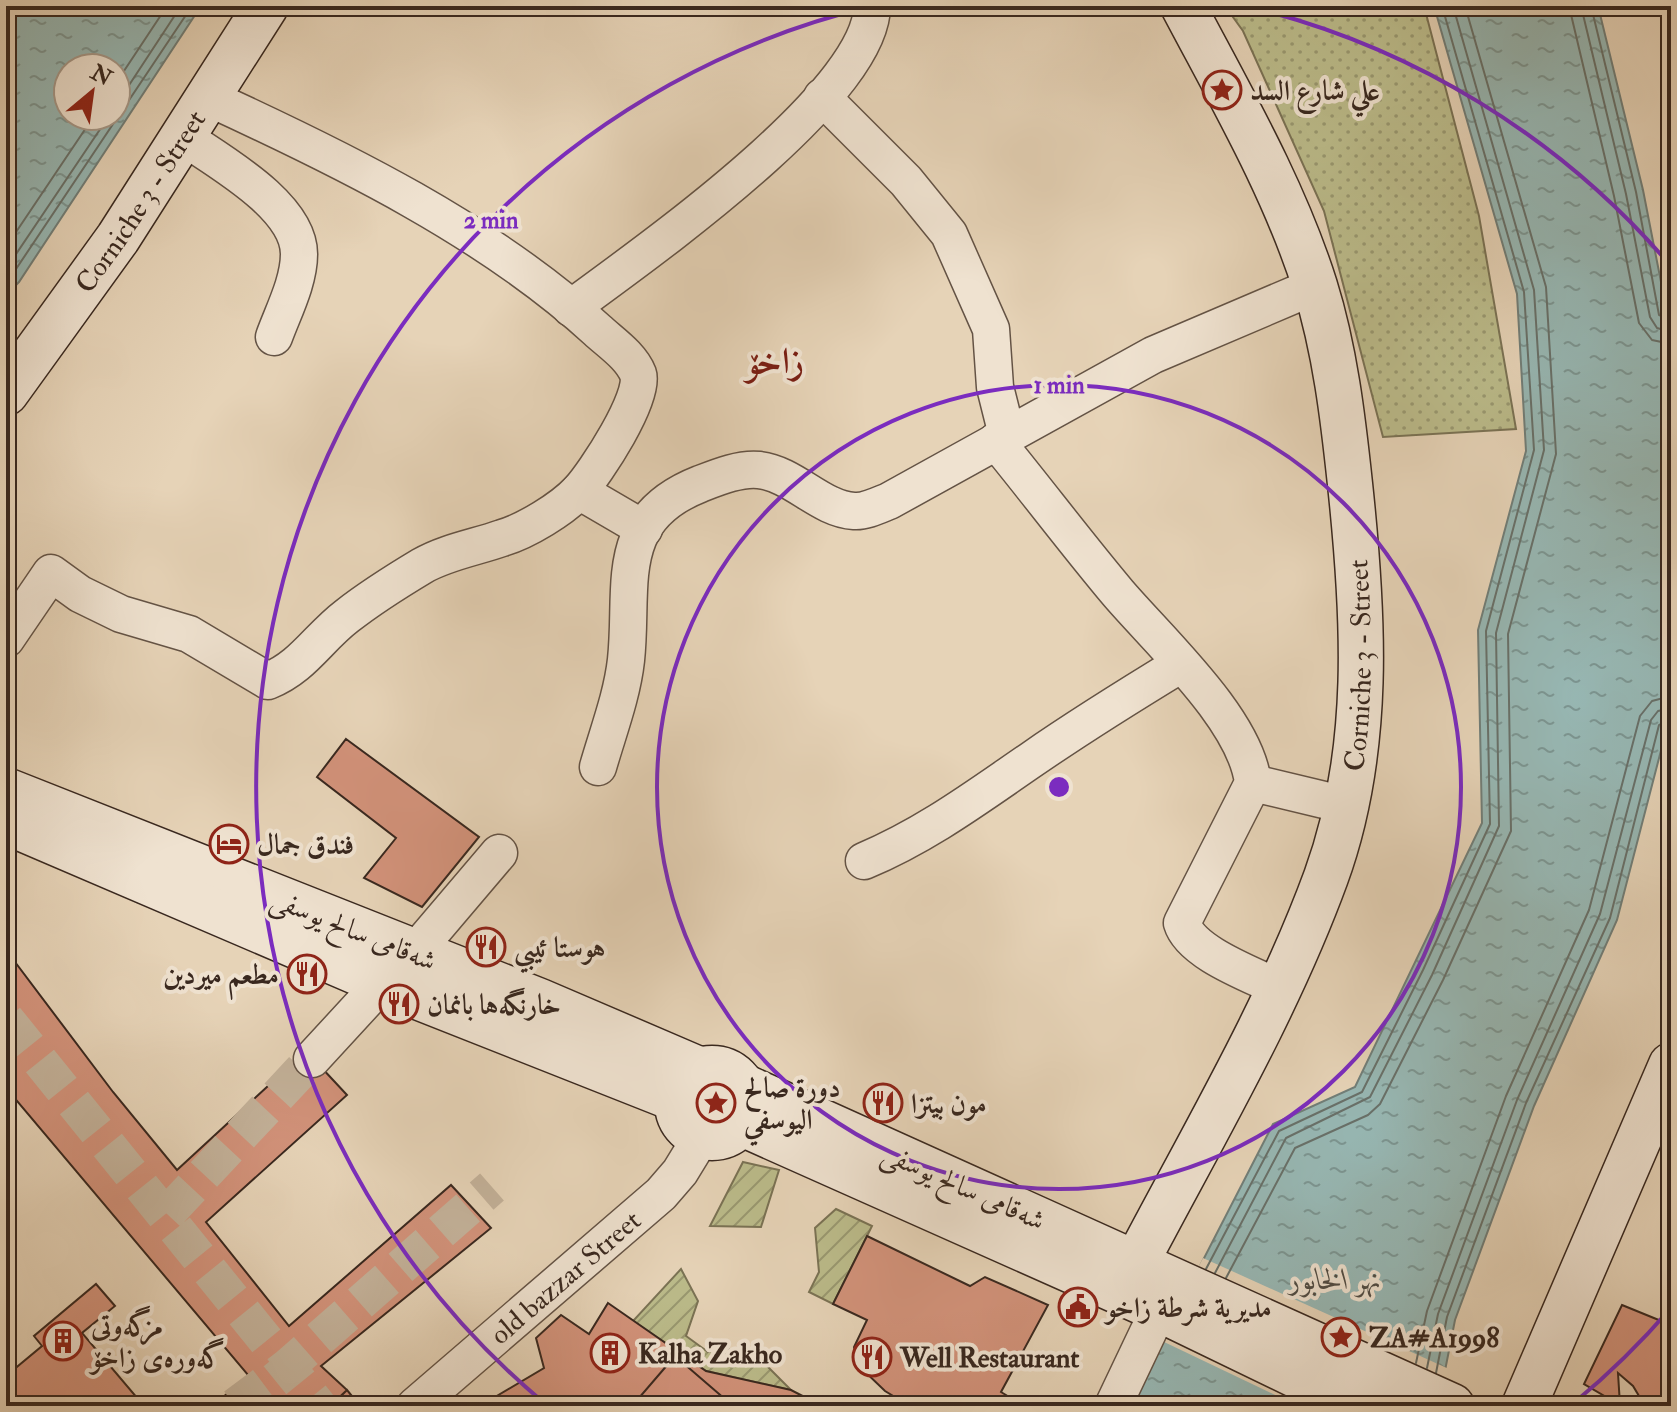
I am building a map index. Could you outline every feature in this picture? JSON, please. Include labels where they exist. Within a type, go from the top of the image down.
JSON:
[{"type":"main road","name":"Corniche 3 - Street","points":[[6,393],[118,238],[185,138],[266,6]]},
{"type":"main road","name":"Corniche 3 - Street","points":[[1165,1291],[1279,988],[1327,875],[1345,805],[1361,700],[1362,599],[1337,377],[1315,286],[1263,159],[1183,6]]},
{"type":"main road","name":"شەقامی سالح یوسفی","points":[[6,790],[540,1001],[690,1085]]},
{"type":"main road","name":"شەقامی سالح یوسفی","points":[[6,822],[382,983],[690,1085],[721,1069],[728,1115],[1165,1291]]},
{"type":"main road","points":[[1524,1406],[1671,1065]]},
{"type":"main road","points":[[690,1085],[678,1110],[686,1126],[728,1115]]},
{"type":"main road","points":[[1165,1291],[1359,1406]]},
{"type":"main road","points":[[1165,1291],[1452,1406]]},
{"type":"street","points":[[571,308],[719,199],[822,97],[856,52],[872,19],[872,6]]},
{"type":"street","points":[[822,97],[906,181],[949,234],[991,329],[1002,438],[1116,591],[1207,693],[1251,764],[1253,783],[1182,923],[1186,935],[1199,947],[1279,988]]},
{"type":"street","points":[[6,639],[51,573],[80,594],[121,614],[189,634],[268,681],[303,662],[345,617],[425,564],[507,537],[579,491],[612,442],[638,394],[639,376],[626,356],[571,308],[485,244],[348,166],[209,98]]},
{"type":"street","points":[[185,138],[246,180],[278,208],[294,233],[299,253],[294,282],[274,337]]},
{"type":"street","points":[[598,767],[626,660],[626,589],[631,557],[644,529],[663,504],[681,492],[745,470],[762,470],[799,485],[836,507],[856,512],[889,501],[1153,355],[1315,286]]},
{"type":"street","points":[[579,491],[644,529]]},
{"type":"street","points":[[864,861],[899,847],[951,817],[1102,712],[1181,664]]},
{"type":"street","points":[[1253,783],[1345,805]]},
{"type":"street","points":[[414,953],[499,853]]},
{"type":"street","points":[[312,1059],[382,983]]},
{"type":"street","name":"old bazzar Street","points":[[415,1406],[661,1194],[728,1115]]},
{"type":"street","points":[[1113,1406],[1165,1291]]},
{"type":"green space","points":[[1225,6],[1424,6],[1479,216],[1516,429],[1383,437],[1324,211],[1243,31]]},
{"type":"green space","points":[[743,1162],[779,1170],[761,1227],[710,1226]]},
{"type":"green space","points":[[836,1209],[872,1226],[833,1304],[809,1292],[819,1272],[815,1228]]},
{"type":"green space","points":[[681,1269],[698,1301],[686,1336],[708,1352],[748,1347],[791,1390],[706,1371],[633,1321]]},
{"type":"water","points":[[20,6],[201,6],[132,111],[132,52],[52,52],[52,132],[118,132],[19,282],[6,295],[6,29]]},
{"type":"water","name":"نهر الخابور","points":[[1434,6],[1598,6],[1643,190],[1671,333],[1671,712],[1617,920],[1534,1106],[1455,1320],[1438,1406],[1128,1406],[1273,1124],[1355,1087],[1482,823],[1478,630],[1526,451],[1517,294]]},
{"type":"pier","points":[[1203,1258],[1449,1369],[1442,1406],[1298,1406],[1160,1340]]},
{"type":"building","points":[[346,739],[479,837],[422,907],[364,878],[396,838],[317,777]]},
{"type":"building","points":[[6,950],[113,1092],[177,1170],[306,1051],[347,1095],[206,1222],[289,1326],[451,1185],[491,1228],[321,1366],[347,1390],[331,1406],[212,1406],[249,1376],[6,1088]]},
{"type":"building","points":[[867,1236],[970,1286],[985,1277],[1048,1305],[1001,1392],[1024,1406],[910,1406],[885,1391],[860,1367],[854,1347],[867,1320],[833,1304]]},
{"type":"building","name":"مزگەوتی گەورەی زاخۆ","points":[[96,1284],[115,1306],[82,1333],[144,1406],[6,1406],[6,1376],[42,1346],[34,1336]]},
{"type":"building","name":"Kalha Zakho","points":[[608,1303],[706,1371],[791,1390],[822,1406],[480,1406],[544,1368],[536,1338],[561,1315],[589,1334]]},
{"type":"building","points":[[1622,1305],[1671,1325],[1671,1406],[1645,1406],[1633,1386],[1618,1373],[1620,1405],[1584,1384]]},
{"type":"building","points":[[675,1356],[733,1406],[632,1406]]},
{"type":"building","points":[[347,1390],[360,1406],[330,1406]]},
{"type":"tunnel","points":[[6,1019],[319,1406]]},
{"type":"tunnel","points":[[167,1214],[312,1059]]},
{"type":"tunnel","points":[[235,1406],[287,1367],[492,1187]]},
{"type":"place","name":"علي شارع السد","points":[[1222,90]]},
{"type":"place","name":"فندق جمال","points":[[229,844]]},
{"type":"place","name":"هوستا ئيبي","points":[[486,947]]},
{"type":"place","name":"مطعم ميردين","points":[[307,974]]},
{"type":"place","name":"خارنگەها بانمان","points":[[399,1004]]},
{"type":"place","name":"دورة صالح اليوسفي","points":[[716,1103]]},
{"type":"place","name":"مون بيتزا","points":[[883,1103]]},
{"type":"place","name":"مديرية شرطة زاخو","points":[[1078,1307]]},
{"type":"place","name":"ZA#A1998","points":[[1341,1337]]},
{"type":"place","name":"مزگەوتی گەورەی زاخۆ","points":[[63,1341]]},
{"type":"place","name":"Kalha Zakho","points":[[610,1353]]},
{"type":"place","name":"Well Restaurant","points":[[872,1357]]},
{"type":"district","name":"زاخۆ","points":[[775,360]]}]
